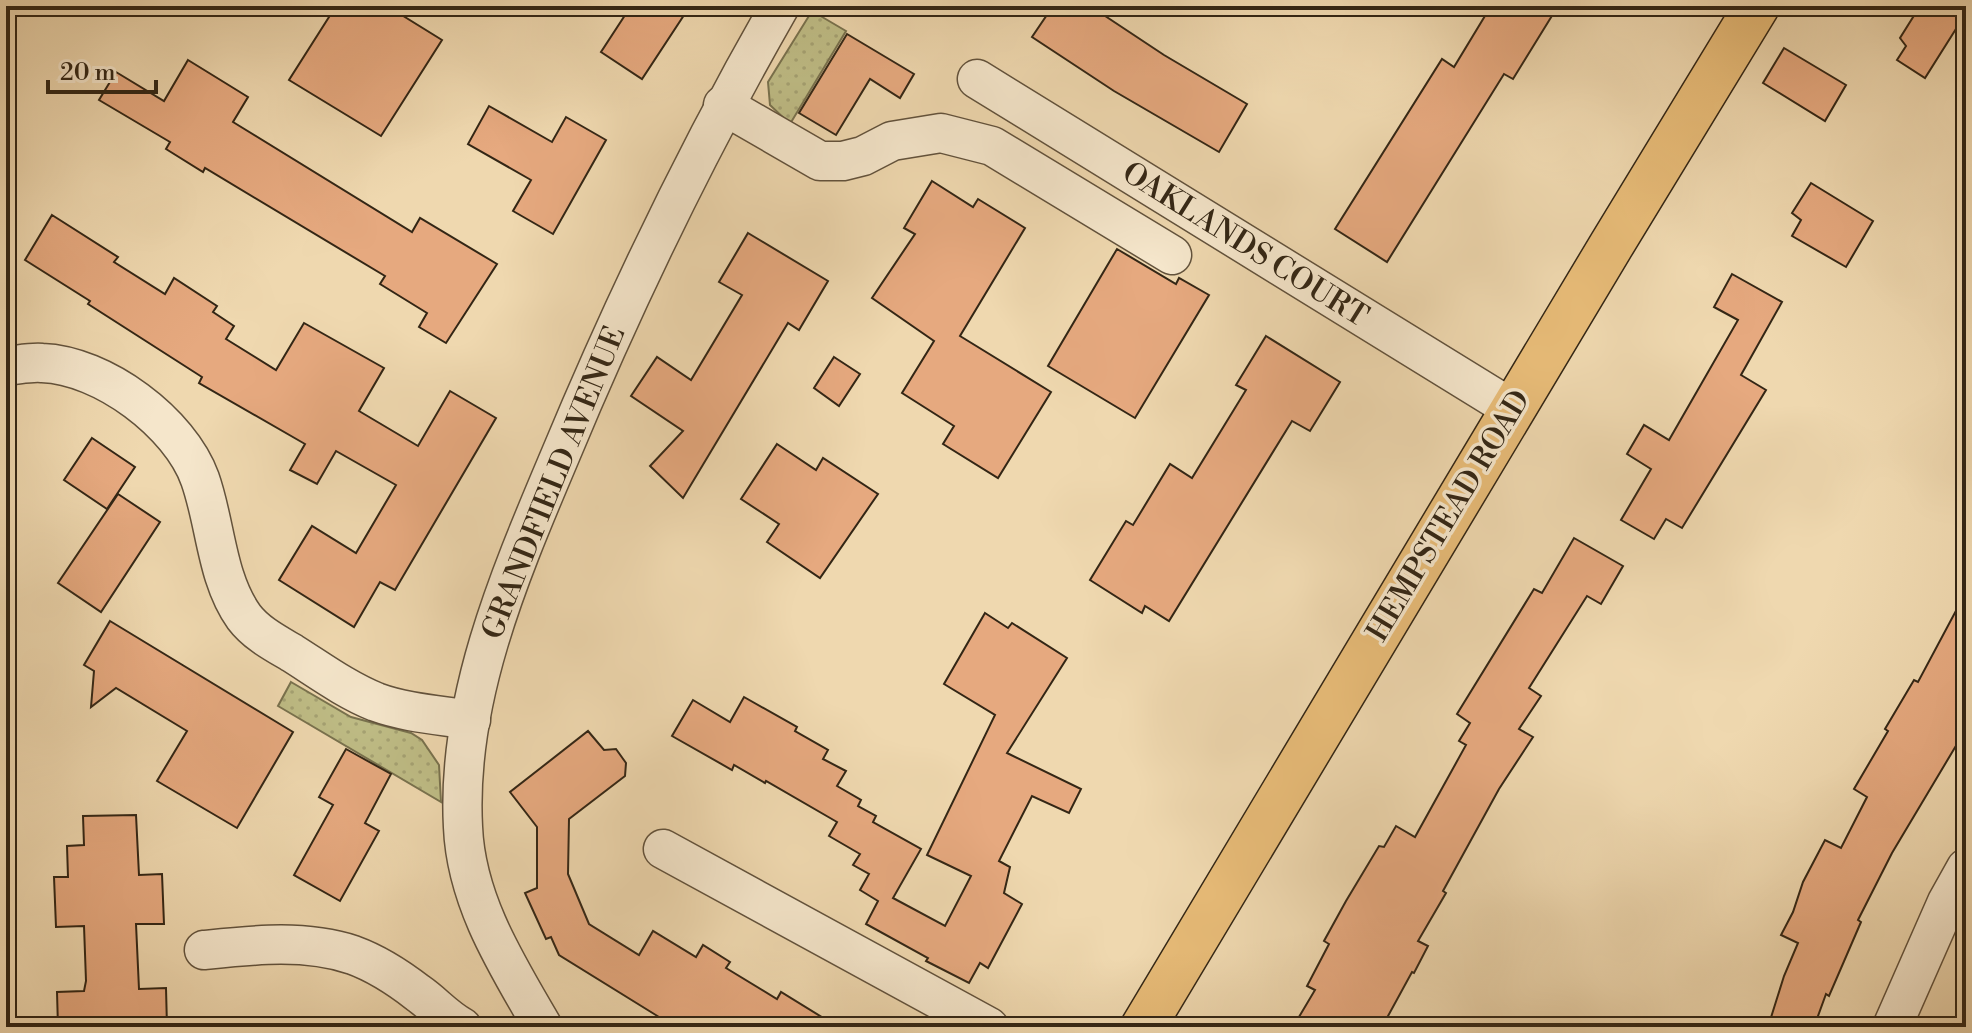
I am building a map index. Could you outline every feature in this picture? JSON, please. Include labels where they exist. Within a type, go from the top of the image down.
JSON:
[{"type":"main road","name":"HEMPSTEAD ROAD","points":[[1143,1027],[1757,6]]},
{"type":"street","name":"GRANDFIELD AVENUE","points":[[526,1022],[476,892],[462,828],[471,720],[481,671],[520,551],[619,318],[723,105],[780,6]]},
{"type":"street","name":"OAKLANDS COURT","points":[[977,79],[1514,410]]},
{"type":"street","points":[[723,105],[820,161],[843,161],[863,156],[892,141],[941,133],[992,146],[1172,255]]},
{"type":"street","points":[[6,366],[42,363],[91,375],[157,416],[176,435],[200,479],[229,589],[246,620],[259,633],[376,702],[420,713],[471,720]]},
{"type":"street","points":[[663,849],[989,1027]]},
{"type":"street","points":[[1892,1027],[1947,902],[1966,868]]},
{"type":"street","points":[[204,950],[266,944],[302,946],[354,955],[420,994],[445,1017],[462,1027]]},
{"type":"shaded area","points":[[812,11],[846,31],[790,124],[770,105],[768,82]]},
{"type":"shaded area","points":[[291,682],[351,717],[411,733],[422,740],[439,765],[441,802],[278,706]]},
{"type":"building","points":[[336,6],[387,6],[442,40],[381,136],[289,80]]},
{"type":"building","points":[[631,6],[690,6],[642,79],[601,52]]},
{"type":"building","points":[[1053,6],[1090,6],[1247,104],[1219,152],[1114,91],[1032,37]]},
{"type":"building","points":[[1491,6],[1558,6],[1513,79],[1504,74],[1387,262],[1335,229],[1442,59],[1454,67]]},
{"type":"building","points":[[1920,6],[1966,6],[1966,13],[1925,78],[1897,60],[1906,46],[1900,38]]},
{"type":"building","points":[[847,34],[914,74],[900,98],[870,79],[836,135],[799,113]]},
{"type":"building","points":[[1784,48],[1846,85],[1825,121],[1763,83]]},
{"type":"building","points":[[188,60],[248,97],[233,122],[412,232],[420,218],[497,264],[446,343],[419,327],[427,313],[380,284],[385,276],[205,168],[203,172],[166,149],[170,142],[99,100],[116,72],[164,101]]},
{"type":"building","points":[[489,106],[552,142],[566,117],[606,140],[553,234],[513,211],[531,180],[468,144]]},
{"type":"building","points":[[932,181],[973,207],[978,199],[1025,228],[960,336],[1051,392],[998,478],[943,444],[954,426],[902,393],[934,341],[872,298],[915,234],[904,228]]},
{"type":"building","points":[[1811,183],[1873,221],[1846,267],[1792,236],[1801,220],[1792,213]]},
{"type":"building","points":[[52,215],[118,257],[114,262],[165,294],[174,278],[217,306],[213,312],[234,326],[226,339],[276,370],[304,323],[384,368],[359,411],[418,446],[450,391],[496,418],[395,590],[380,582],[354,627],[279,580],[312,526],[356,553],[396,485],[336,451],[317,484],[290,470],[305,444],[199,383],[202,377],[25,260]]},
{"type":"building","points":[[748,233],[828,281],[799,330],[788,323],[683,498],[650,466],[683,431],[631,396],[657,357],[691,380],[742,295],[719,282]]},
{"type":"building","points":[[1117,249],[1176,284],[1179,278],[1209,295],[1135,418],[1048,366]]},
{"type":"building","points":[[1732,274],[1782,302],[1741,375],[1766,390],[1682,528],[1666,519],[1654,539],[1621,520],[1651,469],[1627,454],[1644,425],[1669,440],[1738,320],[1714,307]]},
{"type":"building","points":[[1266,336],[1340,382],[1310,431],[1292,421],[1169,621],[1145,606],[1142,613],[1090,580],[1126,521],[1133,525],[1170,464],[1192,478],[1246,390],[1236,385]]},
{"type":"building","points":[[834,357],[860,374],[839,406],[814,388]]},
{"type":"building","points":[[92,438],[135,467],[107,509],[64,480]]},
{"type":"building","points":[[777,444],[816,470],[823,458],[878,494],[820,578],[767,542],[779,524],[741,499]]},
{"type":"building","points":[[118,494],[160,522],[101,612],[58,583]]},
{"type":"building","points":[[1574,538],[1623,566],[1601,604],[1587,596],[1529,688],[1541,696],[1519,729],[1533,737],[1499,789],[1443,891],[1446,893],[1418,941],[1428,946],[1414,973],[1382,1027],[1293,1027],[1315,990],[1307,986],[1329,944],[1324,941],[1346,901],[1379,846],[1384,847],[1396,826],[1415,837],[1466,745],[1459,741],[1470,723],[1457,714],[1534,589],[1542,593]]},
{"type":"building","points":[[1966,592],[1966,729],[1892,853],[1858,920],[1861,922],[1829,996],[1826,994],[1814,1027],[1768,1027],[1798,943],[1781,935],[1803,882],[1825,840],[1841,848],[1867,797],[1854,789],[1914,680],[1918,682]]},
{"type":"building","points":[[985,613],[1008,628],[1012,623],[1067,658],[1007,753],[1081,789],[1069,813],[1032,796],[999,861],[1010,867],[1004,893],[1022,904],[988,968],[980,963],[969,983],[866,924],[878,901],[860,890],[869,874],[853,865],[860,854],[829,836],[837,822],[766,781],[734,765],[732,770],[672,736],[693,700],[730,722],[744,697],[797,727],[795,731],[828,750],[823,759],[846,771],[837,786],[861,800],[858,806],[876,816],[873,822],[921,849],[893,898],[945,926],[971,876],[927,855],[995,715],[944,684]]},
{"type":"building","points":[[110,621],[293,732],[237,828],[157,781],[187,731],[116,688],[91,707],[94,671],[84,665]]},
{"type":"building","points":[[588,731],[604,750],[616,749],[626,763],[625,776],[569,819],[568,874],[589,924],[639,955],[653,931],[696,957],[703,945],[730,962],[726,968],[777,999],[781,992],[838,1027],[653,1027],[659,1017],[559,955],[551,937],[546,939],[525,893],[537,888],[537,827],[510,792]]},
{"type":"building","points":[[346,749],[391,774],[365,823],[379,831],[340,901],[294,875],[333,805],[319,797]]},
{"type":"building","points":[[136,815],[139,875],[162,874],[164,924],[136,924],[139,989],[166,988],[167,1027],[58,1027],[57,992],[84,991],[86,981],[84,926],[56,927],[54,877],[68,877],[67,846],[84,845],[83,816]]}]
